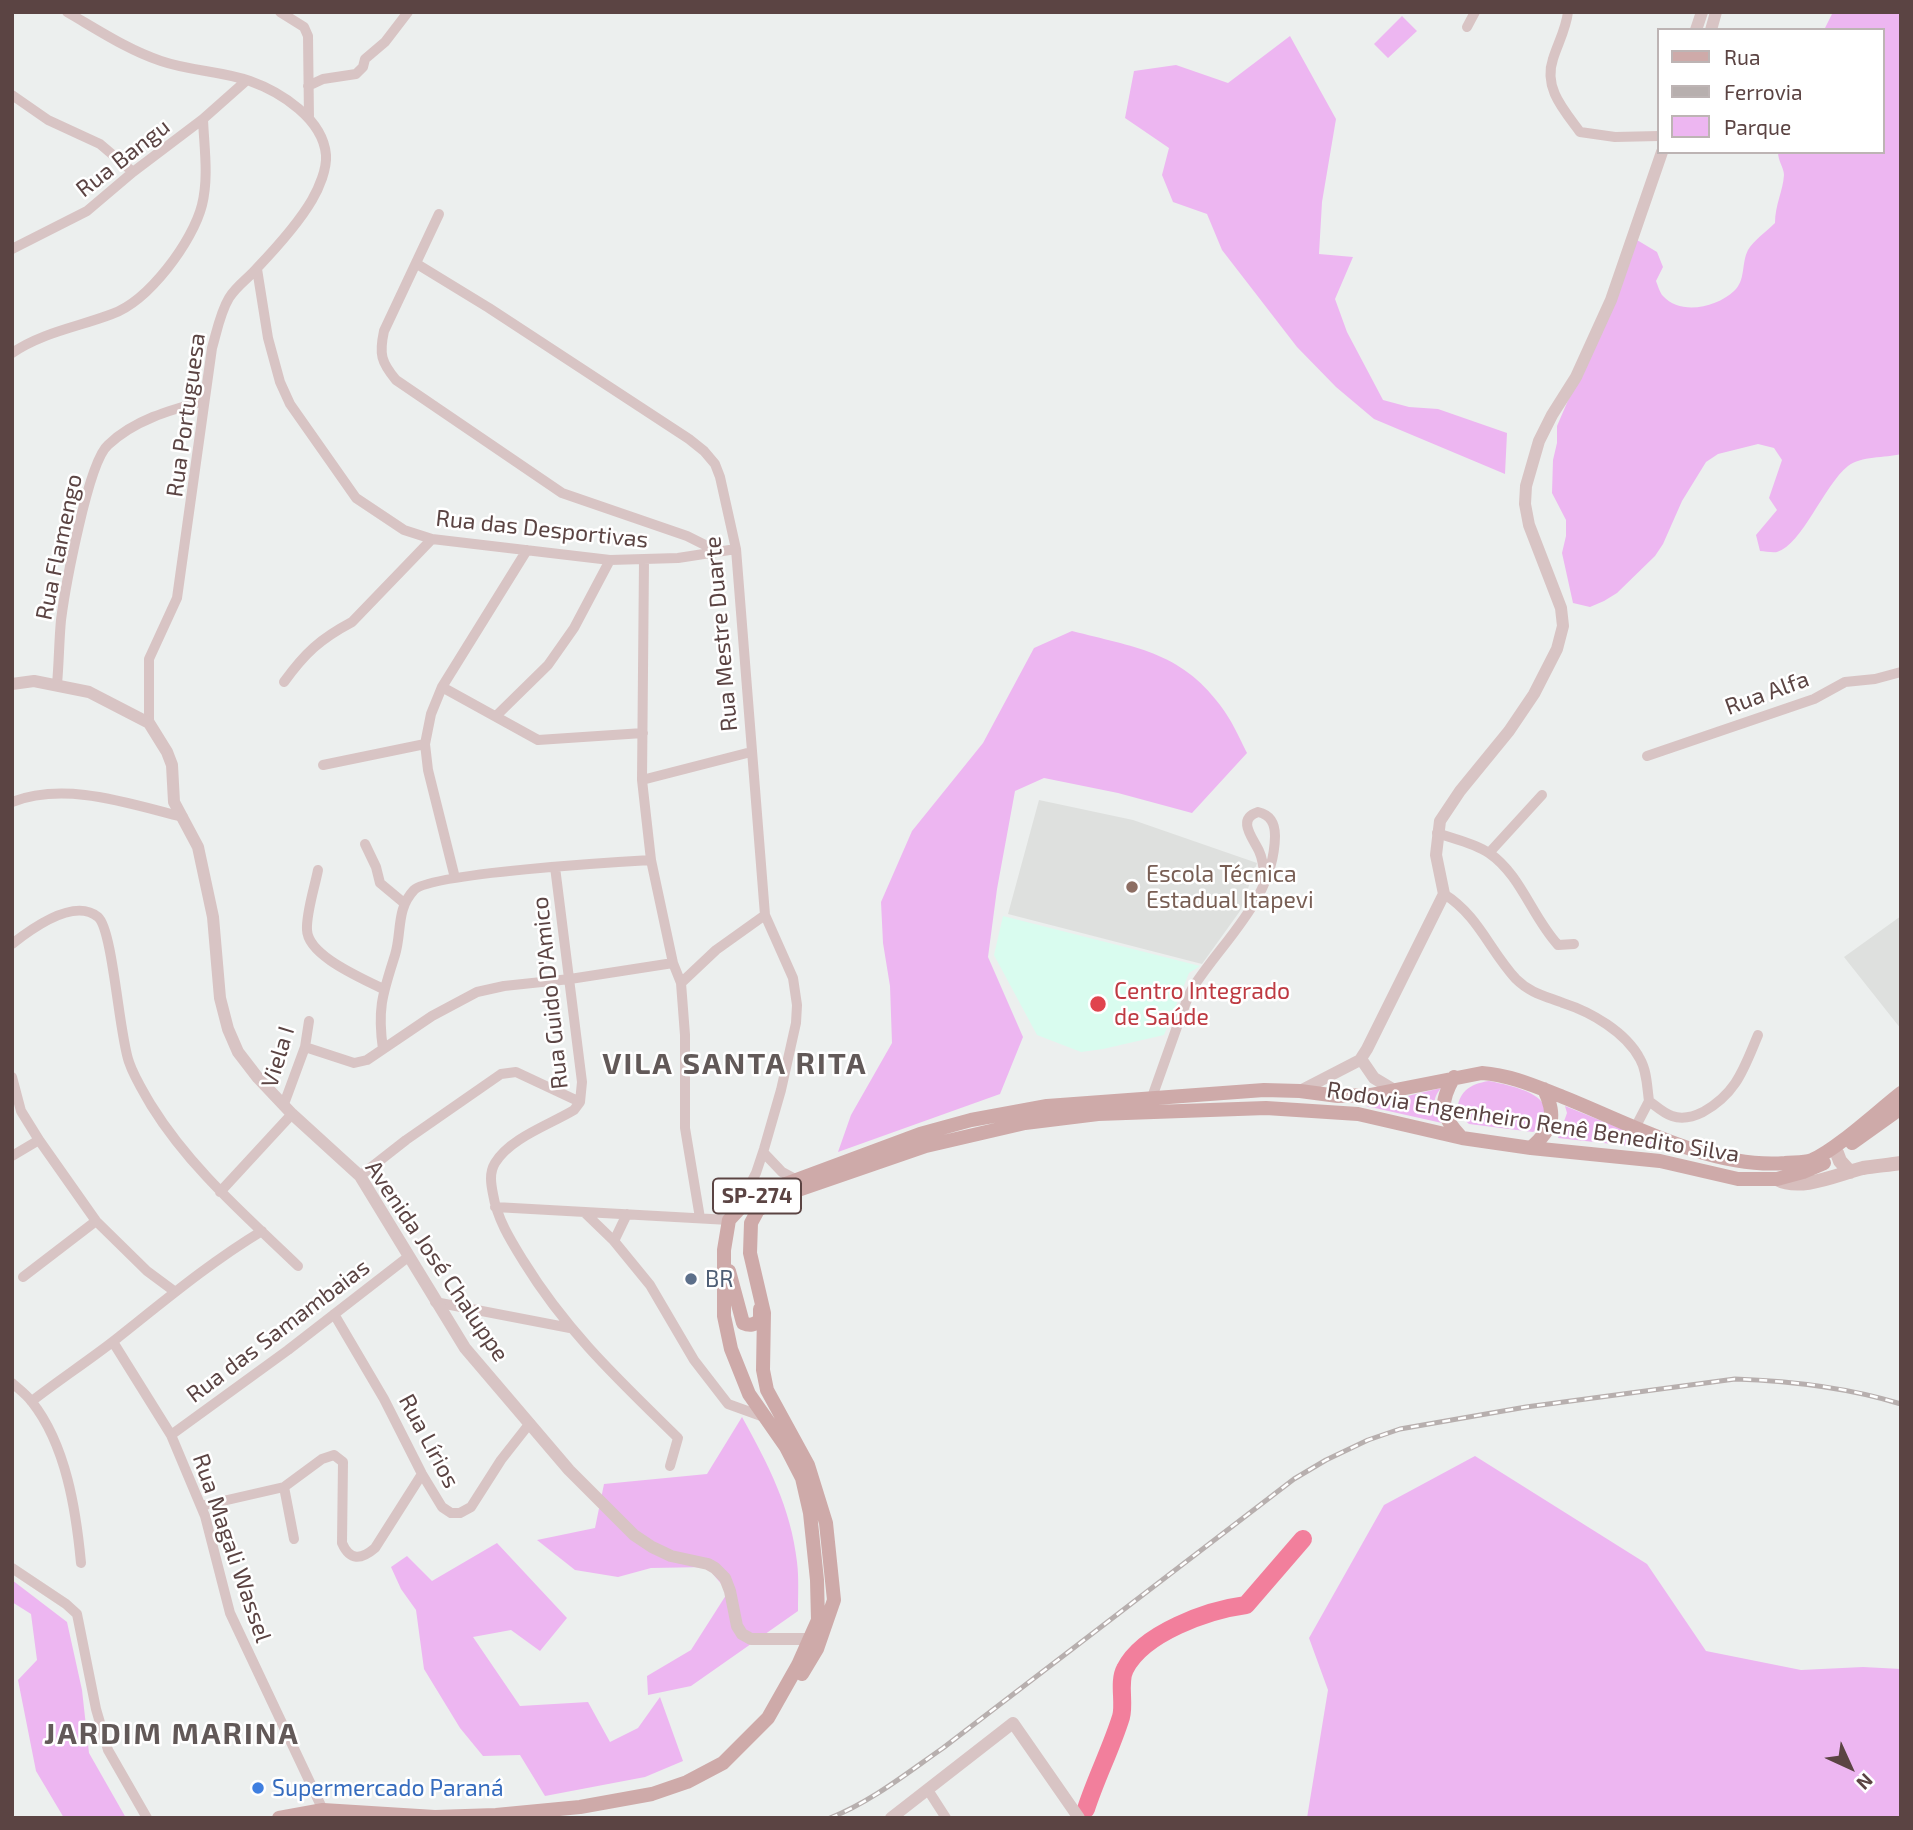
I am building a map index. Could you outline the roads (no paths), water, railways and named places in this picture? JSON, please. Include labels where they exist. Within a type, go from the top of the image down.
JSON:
[{"type":"main road","name":"Rodovia Engenheiro Renê Benedito Silva","points":[[732,1216],[764,1192],[920,1134],[971,1120],[1046,1107],[1264,1090],[1338,1096],[1380,1094],[1454,1077],[1498,1074],[1544,1089],[1636,1126],[1647,1133],[1711,1155],[1759,1165],[1810,1160],[1826,1151],[1901,1093]]},
{"type":"main road","points":[[1454,1077],[1444,1100],[1445,1116],[1449,1125],[1462,1138]]},
{"type":"main road","points":[[1531,1148],[1550,1128],[1552,1110],[1544,1089]]},
{"type":"main road","name":"Rodovia Engenheiro Renê Benedito Silva","points":[[567,1818],[648,1804],[686,1793],[724,1773],[754,1748],[772,1723],[817,1649],[828,1621],[834,1600],[826,1523],[808,1465],[767,1390],[763,1370],[764,1313],[750,1253],[751,1223],[758,1210],[766,1203],[926,1146],[1025,1123],[1098,1115],[1266,1108],[1359,1114],[1462,1138],[1660,1161],[1738,1179],[1777,1179],[1818,1166],[1901,1108]]},
{"type":"main road","points":[[1837,1153],[1850,1172]]},
{"type":"main road","points":[[1777,1179],[1783,1182],[1804,1182],[1901,1163]]},
{"type":"main road","name":"SP-274","points":[[279,1818],[323,1810],[435,1817],[496,1815],[580,1807],[652,1794],[687,1782],[723,1763],[768,1718],[798,1665],[818,1620],[817,1580],[810,1513],[802,1478],[786,1447],[749,1394],[731,1349],[724,1317],[724,1260],[732,1216]]},
{"type":"main road","points":[[724,1260],[732,1280],[739,1316],[743,1323],[748,1325],[756,1323],[761,1317],[755,1285],[757,1277]]},
{"type":"street","name":"Rua Portuguesa","points":[[67,12],[137,52],[164,63],[247,80],[279,95],[309,119],[324,145],[327,158],[312,201],[257,269],[235,288],[221,314],[212,348],[177,598],[149,659],[149,723]]},
{"type":"street","points":[[280,12],[304,27],[308,36],[309,119]]},
{"type":"street","points":[[308,86],[323,79],[356,74],[363,67],[365,59],[384,42],[408,12]]},
{"type":"street","points":[[1467,27],[1475,12]]},
{"type":"street","points":[[1568,12],[1550,73],[1551,87],[1580,132],[1615,137],[1658,136]]},
{"type":"street","name":"Rua Bangu","points":[[12,249],[87,211],[203,119],[247,80]]},
{"type":"street","points":[[12,95],[48,120],[100,145],[133,172]]},
{"type":"street","points":[[12,352],[41,337],[115,314],[142,295],[168,267],[202,206],[205,186],[203,119]]},
{"type":"street","points":[[1300,1091],[1336,1075],[1361,1059],[1429,929],[1444,894],[1436,855],[1440,821],[1448,807],[1509,731],[1534,694],[1557,649],[1563,626],[1561,608],[1529,525],[1525,504],[1526,486],[1539,441],[1576,377],[1611,300],[1661,154]]},
{"type":"street","points":[[439,214],[384,331],[380,349],[385,367],[396,380],[562,492],[687,537],[719,552]]},
{"type":"street","name":"Rua Mestre Duarte","points":[[417,264],[489,308],[704,451],[715,464],[720,477],[736,550],[765,915],[793,978],[797,1005],[796,1023],[784,1077],[763,1152],[751,1184],[732,1216]]},
{"type":"street","name":"Rua das Desportivas","points":[[257,269],[268,338],[280,382],[290,404],[356,498],[404,530],[432,539],[610,560],[644,561],[736,550]]},
{"type":"street","name":"Rua Flamengo","points":[[57,684],[64,599],[84,506],[97,461],[106,446],[148,419],[169,410],[204,401]]},
{"type":"street","points":[[284,682],[305,654],[335,631],[352,622],[432,539]]},
{"type":"street","points":[[454,878],[428,770],[425,744],[431,714],[442,687],[527,550]]},
{"type":"street","points":[[496,716],[548,665],[574,628],[610,560]]},
{"type":"street","points":[[644,561],[642,780],[651,860],[673,963],[681,983],[685,1035],[685,1128],[700,1218]]},
{"type":"street","name":"Rua Alfa","points":[[1647,757],[1814,698],[1845,682],[1875,679],[1901,672]]},
{"type":"street","points":[[12,684],[34,681],[89,692],[149,723]]},
{"type":"street","points":[[442,687],[538,740],[643,733]]},
{"type":"street","name":"Avenida José Chaluppe","points":[[149,723],[172,765],[174,802],[198,847],[205,872],[213,917],[220,998],[228,1029],[238,1052],[258,1078],[288,1109],[360,1176],[465,1348],[569,1470],[634,1535],[671,1556],[715,1568],[728,1585],[737,1626],[742,1634],[751,1639],[809,1639]]},
{"type":"street","points":[[323,765],[425,744]]},
{"type":"street","points":[[642,780],[751,752]]},
{"type":"street","points":[[12,803],[47,793],[82,795],[183,817]]},
{"type":"street","points":[[1489,853],[1542,795]]},
{"type":"street","points":[[1151,1100],[1191,991],[1258,899],[1265,880],[1275,848],[1275,828],[1268,816],[1258,813],[1250,816],[1247,829],[1261,853],[1265,880]]},
{"type":"street","points":[[1437,833],[1489,853],[1518,885],[1558,945],[1574,944]]},
{"type":"street","points":[[365,844],[380,883],[404,903]]},
{"type":"street","points":[[383,1049],[380,1014],[383,989],[395,954],[404,903],[418,886],[454,878],[651,860]]},
{"type":"street","name":"Rua Guido D'Amico","points":[[555,867],[582,1082],[580,1102],[574,1110],[507,1149],[495,1163],[491,1178],[495,1207],[509,1238],[552,1306],[570,1328],[678,1438],[670,1466]]},
{"type":"street","points":[[318,870],[307,929],[310,942],[338,965],[383,989]]},
{"type":"street","points":[[1444,894],[1470,915],[1515,978],[1529,990],[1584,1011],[1629,1045],[1640,1059],[1649,1101],[1636,1126]]},
{"type":"street","points":[[12,944],[48,919],[68,912],[85,912],[99,918],[106,929],[110,946],[122,1037],[129,1065],[148,1100],[183,1151],[220,1192],[298,1266]]},
{"type":"street","points":[[681,983],[716,950],[765,915]]},
{"type":"street","points":[[305,1047],[354,1063],[366,1060],[432,1016],[477,992],[673,963]]},
{"type":"street","name":"Viela I","points":[[288,1109],[305,1047],[309,1021]]},
{"type":"street","points":[[1649,1101],[1667,1114],[1684,1118],[1714,1105],[1729,1094],[1743,1072],[1758,1034]]},
{"type":"street","points":[[1361,1059],[1374,1078],[1394,1090]]},
{"type":"street","points":[[360,1176],[406,1140],[501,1074],[516,1072],[580,1102]]},
{"type":"street","points":[[12,1077],[21,1111],[96,1221],[147,1271],[174,1291]]},
{"type":"street","points":[[220,1192],[288,1109]]},
{"type":"street","points":[[12,1156],[39,1140]]},
{"type":"street","points":[[763,1152],[782,1172],[795,1180]]},
{"type":"street","points":[[495,1207],[700,1218],[732,1216]]},
{"type":"street","points":[[584,1212],[614,1241],[650,1285],[694,1360],[729,1404],[764,1417]]},
{"type":"street","points":[[614,1241],[627,1214]]},
{"type":"street","points":[[23,1277],[96,1221]]},
{"type":"street","points":[[32,1401],[113,1342],[174,1291],[262,1231]]},
{"type":"street","name":"Rua das Samambaias","points":[[171,1435],[408,1257]]},
{"type":"street","points":[[435,1302],[570,1328]]},
{"type":"street","name":"Rua Lírios","points":[[334,1314],[384,1399],[422,1474],[442,1507],[451,1513],[460,1513],[471,1507],[501,1460],[530,1423]]},
{"type":"street","name":"Rua Magali Wassel","points":[[113,1342],[171,1435],[201,1506],[230,1613],[323,1810]]},
{"type":"street","points":[[12,1383],[32,1401],[51,1433],[75,1516],[81,1563]]},
{"type":"street","points":[[201,1506],[271,1492],[284,1487],[328,1456],[334,1455],[343,1462],[342,1542],[346,1551],[354,1556],[365,1556],[375,1548],[422,1474]]},
{"type":"street","points":[[284,1487],[294,1539]]},
{"type":"street","points":[[12,1568],[77,1614],[96,1709],[108,1750],[147,1818]]},
{"type":"street","points":[[891,1818],[1013,1723],[1079,1818]]},
{"type":"street","points":[[928,1790],[946,1818]]},
{"type":"waterway","points":[[1086,1809],[1121,1717],[1123,1674],[1134,1656],[1161,1634],[1178,1625],[1214,1612],[1246,1605],[1303,1539]]},
{"type":"railway","points":[[830,1818],[874,1795],[943,1748],[1294,1479],[1368,1440],[1400,1429],[1526,1407],[1735,1379],[1819,1386],[1901,1404]]},
{"type":"place","name":"Escola Técnica Estadual Itapevi","points":[[1132,887]]},
{"type":"place","name":"Centro Integrado de Saúde","points":[[1098,1004]]},
{"type":"place","name":"BR","points":[[691,1279]]},
{"type":"place","name":"Supermercado Paraná","points":[[258,1788]]},
{"type":"district","name":"VILA SANTA RITA","points":[[735,1064]]},
{"type":"district","name":"JARDIM MARINA","points":[[172,1734]]}]
